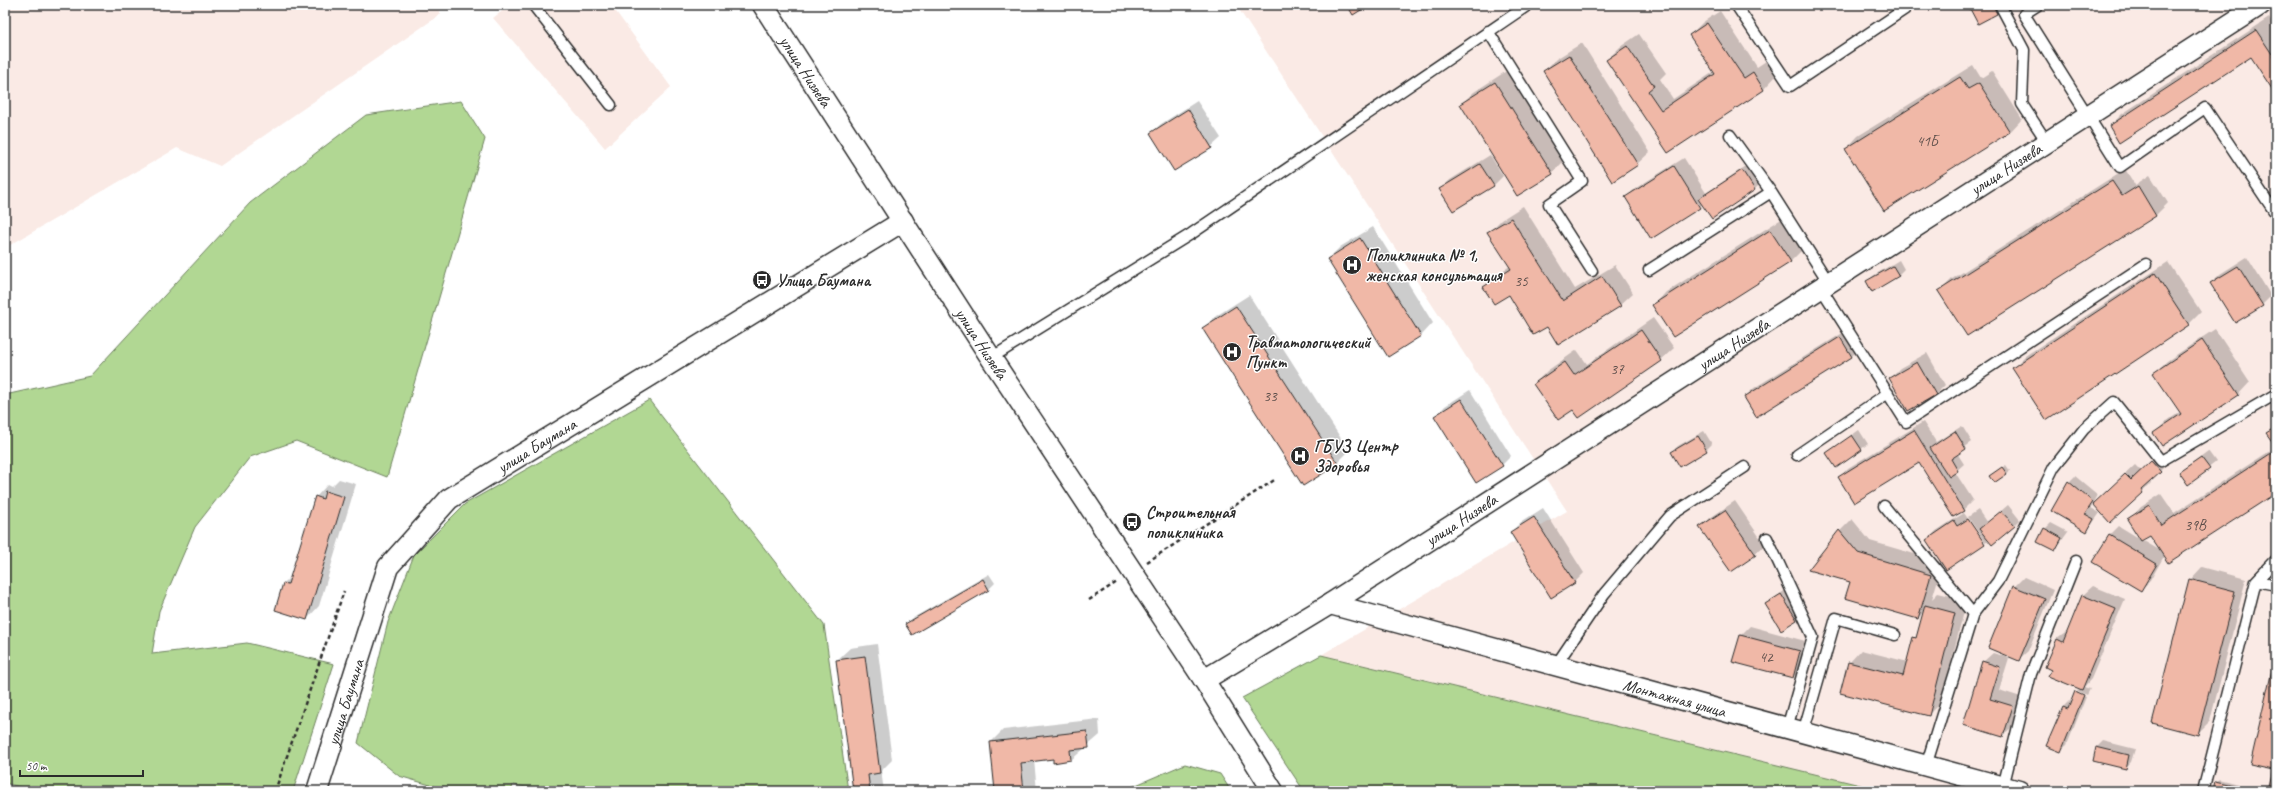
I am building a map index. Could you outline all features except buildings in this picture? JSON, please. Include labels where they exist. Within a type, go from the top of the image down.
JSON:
[{"type":"street","name":"улица Низяева","points":[[763,5],[991,358],[1204,680],[1273,791]]},
{"type":"street","name":"улица Низяева","points":[[1204,680],[1330,604],[2260,5]]},
{"type":"street","name":"улица Баумана","points":[[317,791],[388,567],[449,499],[903,221]]},
{"type":"street","name":"Монтажная улица","points":[[1330,604],[2011,789]]},
{"type":"lane","points":[[533,5],[611,105]]},
{"type":"lane","points":[[991,358],[1191,234],[1528,5]]},
{"type":"lane","points":[[1736,5],[1790,86],[1905,9]]},
{"type":"lane","points":[[2000,5],[2024,50],[2022,104],[2047,142]]},
{"type":"lane","points":[[2038,5],[2024,14],[2120,167],[2205,108],[2276,214]]},
{"type":"lane","points":[[1488,31],[1582,181],[1549,204],[1592,271]]},
{"type":"lane","points":[[1730,135],[1771,192],[1888,394],[1906,422],[2146,264]]},
{"type":"lane","points":[[1649,270],[1771,192]]},
{"type":"lane","points":[[1797,455],[1888,394]]},
{"type":"lane","points":[[1926,766],[1973,614],[1998,581],[2054,467],[2084,429],[2114,402],[2160,461],[2276,394]]},
{"type":"lane","points":[[1556,665],[1604,594],[1670,516],[1745,467]]},
{"type":"lane","points":[[1884,506],[1973,614]]},
{"type":"lane","points":[[1767,538],[1814,637],[1795,730]]},
{"type":"lane","points":[[2204,791],[2256,581],[2276,560]]},
{"type":"lane","points":[[2011,789],[2031,674],[2076,561]]},
{"type":"lane","points":[[2256,581],[2276,585]]},
{"type":"lane","points":[[1795,730],[1836,618],[1895,635]]},
{"type":"path","points":[[1089,600],[1276,478]]},
{"type":"path","points":[[275,791],[344,591]]},
{"type":"shaded area","points":[[5,5],[435,5],[441,14],[220,166],[177,148],[5,248]]},
{"type":"shaded area","points":[[510,5],[611,5],[671,87],[605,148],[493,18]]},
{"type":"shaded area","points":[[1236,5],[2276,5],[2276,791],[1885,791],[1321,655],[1567,511]]},
{"type":"green space","points":[[461,101],[485,139],[387,477],[296,441],[250,457],[195,527],[159,611],[152,654],[247,643],[334,664],[293,791],[34,791],[5,783],[5,395],[90,376],[250,203],[366,115]]},
{"type":"green space","points":[[649,400],[824,625],[848,791],[555,791],[513,785],[511,791],[444,791],[444,789],[399,776],[358,743],[388,622],[414,555],[465,504]]},
{"type":"green space","points":[[1321,655],[1885,791],[1304,791],[1242,698]]},
{"type":"green space","points":[[1185,764],[1220,774],[1231,791],[1122,791]]},
{"type":"place","name":"Поликлиника № 1, женская консультация","points":[[1352,265]]},
{"type":"place","name":"Улица Баумана","points":[[762,280]]},
{"type":"place","name":"Травматологический Пункт","points":[[1232,352]]},
{"type":"place","name":"ГБУЗ Центр Здоровья","points":[[1300,456]]},
{"type":"place","name":"Строительная поликлиника","points":[[1132,522]]}]
